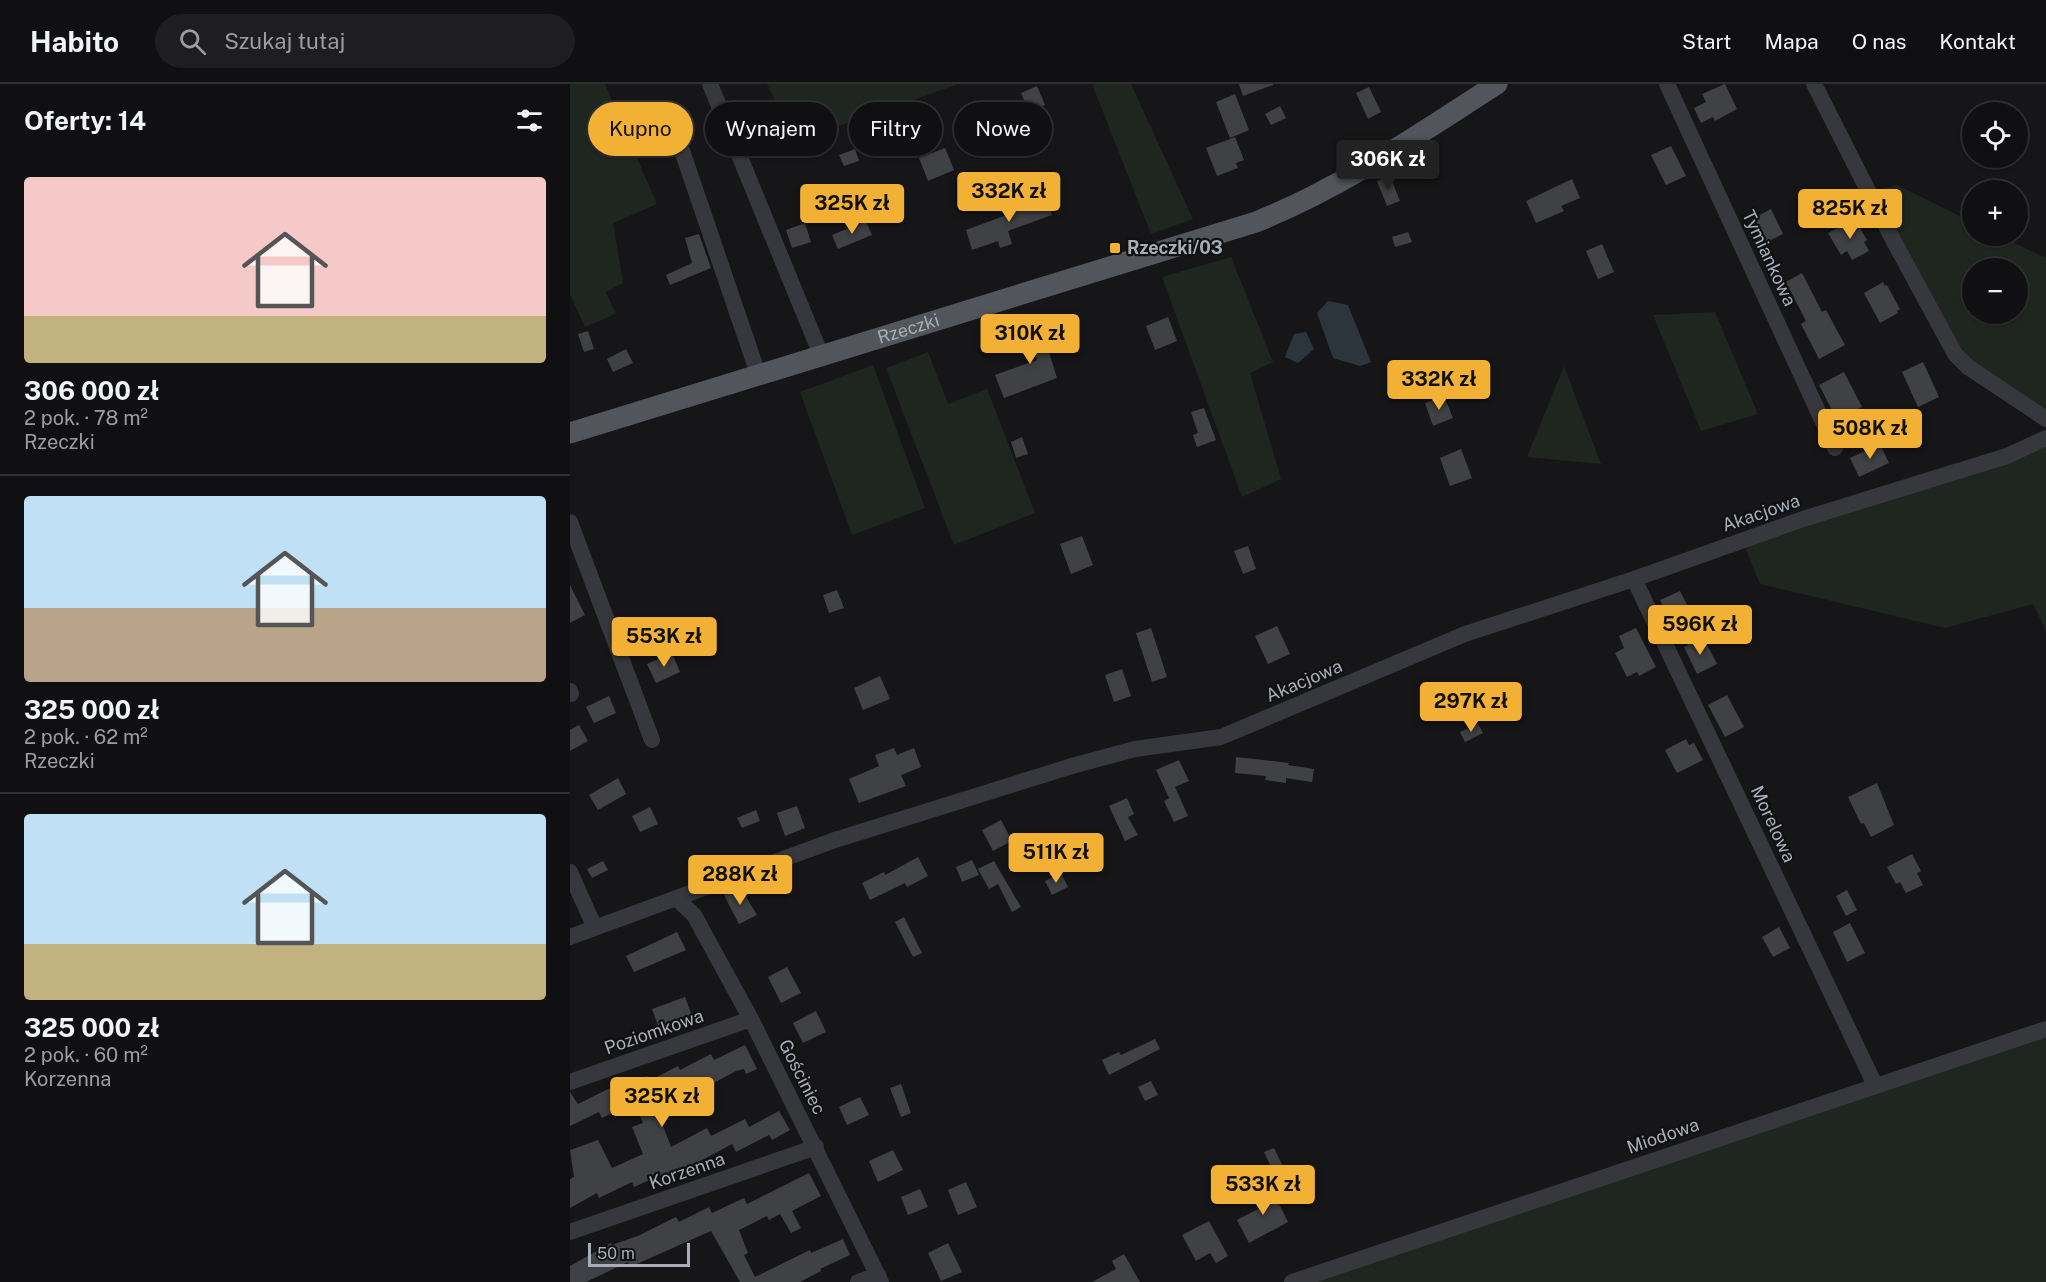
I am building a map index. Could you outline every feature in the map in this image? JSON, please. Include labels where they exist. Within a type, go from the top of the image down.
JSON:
[{"type":"main road","name":"Rzeczki","points":[[570,433],[1190,244],[1266,218],[1294,207],[1361,170],[1497,84]]},
{"type":"street","points":[[710,84],[821,355]]},
{"type":"street","name":"Tymiankowa","points":[[1667,84],[1835,448]]},
{"type":"street","points":[[1814,84],[1944,337],[1955,354],[1968,367],[2046,419]]},
{"type":"street","points":[[684,156],[758,374]]},
{"type":"street","name":"Akacjowa","points":[[570,937],[835,840],[1072,766],[1135,749],[1221,736],[1465,634],[1634,579],[1803,519],[2007,456],[2046,438]]},
{"type":"street","points":[[570,522],[652,740]]},
{"type":"street","name":"Morelowa","points":[[1634,579],[1875,1085]]},
{"type":"street","points":[[570,872],[595,928]]},
{"type":"street","name":"Gościniec","points":[[676,898],[694,915],[751,1019],[880,1279]]},
{"type":"street","name":"Poziomkowa","points":[[570,1082],[751,1019]]},
{"type":"street","name":"Miodowa","points":[[1292,1282],[2046,1029]]},
{"type":"street","name":"Korzenna","points":[[570,1232],[816,1148]]},
{"type":"street","points":[[858,1282],[880,1279]]},
{"type":"shaded area","points":[[570,84],[605,84],[613,102],[588,102],[588,156],[636,156],[657,204],[613,223],[623,283],[606,292],[616,314],[585,327],[570,294]]},
{"type":"shaded area","points":[[767,84],[956,84],[907,102],[849,102],[849,122],[837,126],[837,102],[776,102]]},
{"type":"shaded area","points":[[1092,84],[1131,84],[1193,219],[1151,234]]},
{"type":"shaded area","points":[[1897,185],[1962,217],[1962,246],[2021,246],[2046,258],[2046,419],[1968,367],[1869,193]]},
{"type":"shaded area","points":[[1231,257],[1273,362],[1250,373],[1281,479],[1242,497],[1162,277]]},
{"type":"shaded area","points":[[1328,301],[1348,305],[1371,362],[1360,366],[1333,358],[1317,313]]},
{"type":"shaded area","points":[[1715,312],[1758,414],[1701,431],[1653,315]]},
{"type":"shaded area","points":[[1306,332],[1314,349],[1298,363],[1285,357],[1294,334]]},
{"type":"shaded area","points":[[928,352],[948,404],[987,389],[1035,513],[954,545],[886,368]]},
{"type":"shaded area","points":[[873,365],[925,508],[852,535],[800,392]]},
{"type":"shaded area","points":[[1564,366],[1601,464],[1527,457]]},
{"type":"shaded area","points":[[2046,438],[2046,631],[2033,604],[1945,628],[1760,584],[1742,540]]},
{"type":"shaded area","points":[[2046,1029],[2046,1282],[1292,1282]]},
{"type":"building","points":[[1239,84],[1273,84],[1273,85],[1243,96]]},
{"type":"building","points":[[1725,84],[1737,109],[1715,121],[1713,117],[1701,123],[1694,108],[1706,102],[1702,94]]},
{"type":"building","points":[[1037,86],[1044,102],[1025,102],[1021,93]]},
{"type":"building","points":[[1369,87],[1381,112],[1368,119],[1356,93]]},
{"type":"building","points":[[1235,94],[1249,130],[1230,138],[1216,102]]},
{"type":"building","points":[[1280,106],[1286,118],[1271,125],[1265,114]]},
{"type":"building","points":[[1235,137],[1244,160],[1236,163],[1238,168],[1217,176],[1206,148]]},
{"type":"building","points":[[1671,146],[1686,176],[1666,185],[1651,155]]},
{"type":"building","points":[[945,148],[954,170],[928,181],[919,158],[942,156],[942,149]]},
{"type":"building","points":[[849,151],[849,156],[857,156],[859,161],[844,166],[839,155]]},
{"type":"building","points":[[1390,176],[1400,201],[1387,206],[1377,181]]},
{"type":"building","points":[[1572,179],[1580,198],[1561,206],[1564,211],[1536,223],[1526,201]]},
{"type":"building","points":[[1044,194],[1052,215],[1008,231],[1012,244],[1000,248],[998,241],[972,250],[966,230],[1017,211],[1015,204]]},
{"type":"building","points":[[1771,209],[1783,234],[1763,244],[1754,226],[1757,225],[1754,218]]},
{"type":"building","points":[[1855,219],[1867,240],[1864,242],[1869,251],[1852,260],[1847,251],[1841,255],[1828,233]]},
{"type":"building","points":[[866,221],[872,235],[838,249],[832,235]]},
{"type":"building","points":[[805,223],[811,242],[792,248],[786,230]]},
{"type":"building","points":[[1408,232],[1412,242],[1395,247],[1392,237]]},
{"type":"building","points":[[699,234],[711,268],[670,285],[666,275],[692,263],[685,238]]},
{"type":"building","points":[[1602,244],[1614,272],[1598,279],[1586,251]]},
{"type":"building","points":[[1802,273],[1822,312],[1826,310],[1845,345],[1819,359],[1801,324],[1806,321],[1786,282]]},
{"type":"building","points":[[1883,282],[1900,309],[1898,313],[1880,323],[1864,293]]},
{"type":"building","points":[[1168,317],[1177,341],[1155,350],[1146,326]]},
{"type":"building","points":[[1044,321],[1051,341],[1046,343],[1057,378],[1004,398],[995,375],[1037,360],[1025,328]]},
{"type":"building","points":[[588,331],[594,349],[584,352],[578,334]]},
{"type":"building","points":[[626,349],[633,363],[613,372],[607,359]]},
{"type":"building","points":[[1923,362],[1939,397],[1918,407],[1902,372]]},
{"type":"building","points":[[1844,372],[1862,407],[1837,420],[1819,385]]},
{"type":"building","points":[[1444,396],[1453,418],[1433,426],[1425,403]]},
{"type":"building","points":[[1204,408],[1216,440],[1197,447],[1193,435],[1198,433],[1191,412]]},
{"type":"building","points":[[1022,437],[1028,454],[1016,458],[1011,442]]},
{"type":"building","points":[[1880,444],[1889,463],[1859,477],[1850,458]]},
{"type":"building","points":[[1461,449],[1472,478],[1450,486],[1440,458]]},
{"type":"building","points":[[1082,536],[1093,565],[1071,574],[1060,544]]},
{"type":"building","points":[[1248,546],[1256,569],[1243,574],[1234,551]]},
{"type":"building","points":[[570,585],[585,615],[570,623]]},
{"type":"building","points":[[837,590],[844,608],[829,613],[823,595]]},
{"type":"building","points":[[1680,591],[1694,618],[1674,628],[1660,600]]},
{"type":"building","points":[[1712,609],[1720,625],[1709,630],[1702,614]]},
{"type":"building","points":[[1277,626],[1290,654],[1268,664],[1255,636]]},
{"type":"building","points":[[1151,628],[1167,677],[1152,682],[1136,633]]},
{"type":"building","points":[[1636,628],[1656,667],[1639,676],[1637,672],[1627,677],[1615,653],[1624,648],[1619,636]]},
{"type":"building","points":[[1703,637],[1717,664],[1697,674],[1684,647]]},
{"type":"building","points":[[672,653],[680,672],[656,683],[647,664]]},
{"type":"building","points":[[1122,669],[1131,696],[1114,702],[1105,675]]},
{"type":"building","points":[[880,676],[890,699],[863,710],[854,688]]},
{"type":"building","points":[[1727,695],[1744,727],[1725,737],[1708,705]]},
{"type":"building","points":[[609,696],[616,713],[594,723],[586,707]]},
{"type":"building","points":[[1478,724],[1483,733],[1465,742],[1460,732]]},
{"type":"building","points":[[579,725],[588,741],[570,751],[570,730]]},
{"type":"building","points":[[1686,739],[1689,745],[1694,743],[1703,760],[1677,773],[1665,750]]},
{"type":"building","points":[[894,748],[897,755],[914,748],[921,767],[901,775],[906,786],[859,803],[849,779],[879,766],[875,755]]},
{"type":"building","points":[[1236,757],[1289,763],[1288,765],[1314,769],[1312,782],[1286,778],[1286,783],[1265,780],[1266,776],[1235,773]]},
{"type":"building","points":[[1179,760],[1189,781],[1175,787],[1188,816],[1174,822],[1164,801],[1169,798],[1156,770]]},
{"type":"building","points":[[618,778],[626,794],[598,810],[589,795]]},
{"type":"building","points":[[1877,783],[1894,825],[1871,837],[1864,823],[1861,824],[1848,797]]},
{"type":"building","points":[[1127,798],[1134,814],[1128,817],[1138,835],[1125,841],[1109,806]]},
{"type":"building","points":[[797,806],[805,828],[785,836],[777,813]]},
{"type":"building","points":[[650,807],[658,824],[640,832],[632,816]]},
{"type":"building","points":[[756,810],[760,821],[742,828],[737,818]]},
{"type":"building","points":[[1001,820],[1012,841],[993,851],[982,830]]},
{"type":"building","points":[[1912,854],[1921,871],[1917,873],[1923,885],[1906,893],[1900,882],[1896,884],[1887,867]]},
{"type":"building","points":[[918,857],[928,876],[907,887],[905,883],[870,900],[862,883],[884,872],[885,875]]},
{"type":"building","points":[[972,860],[979,875],[962,882],[956,867]]},
{"type":"building","points":[[603,861],[608,870],[592,878],[587,869]]},
{"type":"building","points":[[994,861],[1021,907],[1012,912],[998,884],[989,889],[978,869]]},
{"type":"building","points":[[1061,873],[1068,887],[1052,895],[1045,881]]},
{"type":"building","points":[[740,887],[757,915],[739,924],[724,895]]},
{"type":"building","points":[[1847,890],[1857,910],[1846,916],[1836,896]]},
{"type":"building","points":[[904,917],[922,953],[913,957],[895,922]]},
{"type":"building","points":[[1850,923],[1865,953],[1847,962],[1833,932]]},
{"type":"building","points":[[1779,927],[1790,948],[1773,957],[1762,937]]},
{"type":"building","points":[[677,932],[686,950],[634,972],[626,956]]},
{"type":"building","points":[[787,967],[801,993],[781,1003],[768,977]]},
{"type":"building","points":[[685,997],[692,1016],[659,1028],[652,1009]]},
{"type":"building","points":[[816,1011],[826,1032],[803,1043],[793,1023]]},
{"type":"building","points":[[1155,1039],[1160,1049],[1109,1075],[1102,1060],[1119,1052],[1121,1055]]},
{"type":"building","points":[[745,1045],[757,1069],[746,1074],[744,1069],[736,1071],[695,1093],[704,1111],[694,1116],[682,1092],[655,1105],[671,1147],[707,1128],[711,1136],[745,1119],[749,1127],[779,1111],[790,1130],[772,1140],[769,1135],[736,1152],[732,1144],[669,1178],[667,1172],[634,1187],[632,1182],[599,1198],[597,1193],[570,1208],[570,1179],[574,1177],[570,1150],[598,1140],[612,1168],[643,1154],[632,1127],[643,1123],[634,1102],[602,1118],[599,1112],[570,1126],[570,1092],[578,1104],[610,1088],[612,1092],[647,1076],[649,1081],[678,1066],[680,1070],[711,1054],[714,1060]]},
{"type":"building","points":[[1151,1081],[1158,1095],[1145,1101],[1138,1087]]},
{"type":"building","points":[[901,1084],[911,1113],[901,1117],[890,1088]]},
{"type":"building","points":[[860,1097],[869,1115],[847,1125],[839,1107]]},
{"type":"building","points":[[1274,1148],[1288,1177],[1278,1182],[1264,1152]]},
{"type":"building","points":[[893,1150],[903,1170],[878,1182],[869,1161]]},
{"type":"building","points":[[809,1173],[821,1196],[792,1211],[801,1228],[791,1233],[780,1214],[769,1220],[767,1216],[739,1230],[748,1253],[744,1255],[755,1277],[810,1250],[811,1253],[843,1239],[850,1255],[820,1269],[821,1271],[800,1282],[740,1282],[711,1231],[630,1267],[628,1262],[586,1282],[570,1282],[570,1266],[611,1243],[612,1245],[640,1235],[676,1217],[679,1222],[709,1207],[712,1213],[744,1198],[747,1204]]},
{"type":"building","points":[[966,1182],[977,1207],[958,1215],[948,1190]]},
{"type":"building","points":[[1269,1184],[1288,1222],[1249,1243],[1237,1220],[1262,1207],[1254,1192]]},
{"type":"building","points":[[920,1189],[928,1207],[908,1215],[901,1197]]},
{"type":"building","points":[[1209,1221],[1228,1256],[1216,1263],[1210,1253],[1196,1261],[1182,1235]]},
{"type":"building","points":[[948,1243],[962,1272],[941,1281],[928,1253]]},
{"type":"building","points":[[1124,1254],[1140,1282],[1092,1282],[1116,1269],[1112,1261]]},
{"type":"place","name":"Rzeczki/03","points":[[1115,248]]}]
